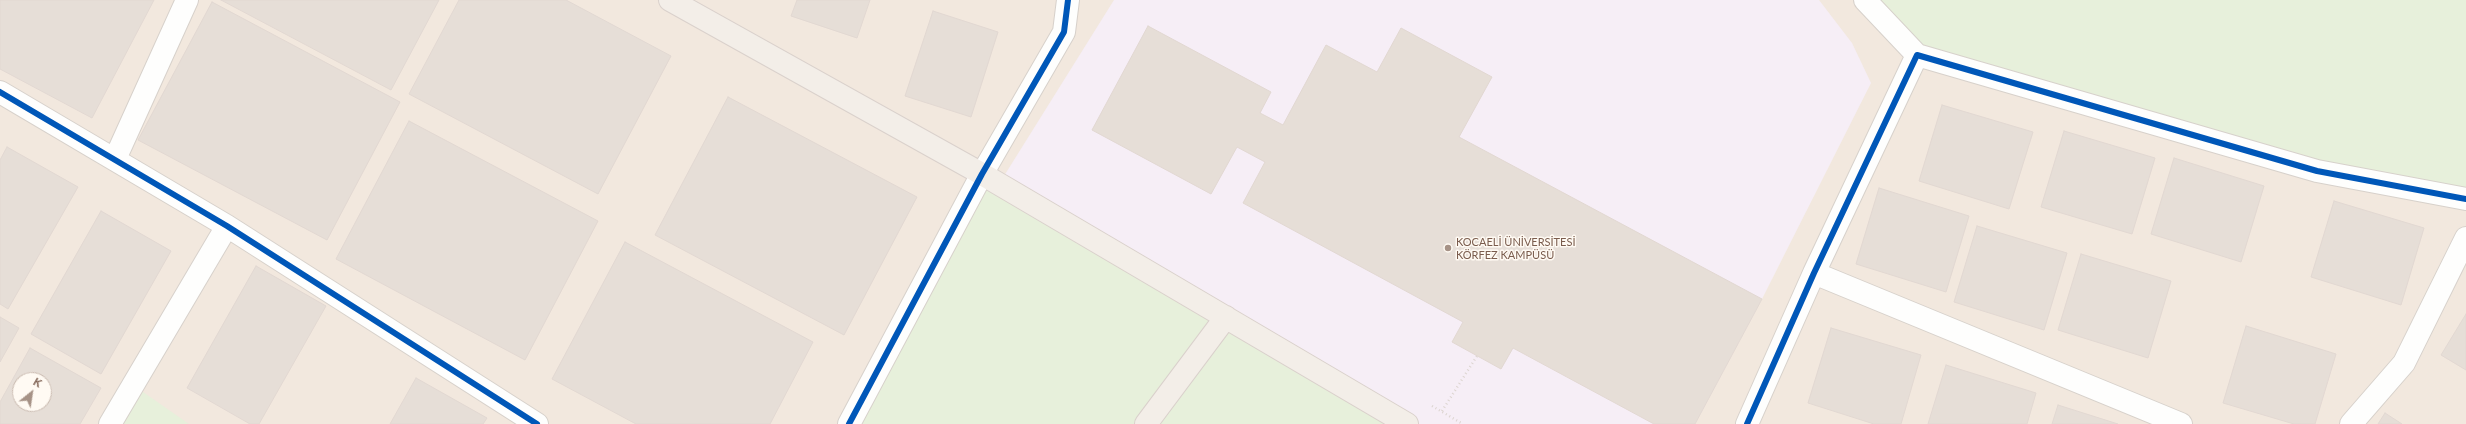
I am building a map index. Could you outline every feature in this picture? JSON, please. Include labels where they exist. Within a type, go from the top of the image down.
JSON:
[{"type":"main road","points":[[670,0],[982,174],[1226,317],[1401,423]]},
{"type":"main road","points":[[1146,424],[1226,317]]},
{"type":"street","points":[[115,159],[187,0]]},
{"type":"street","points":[[849,424],[982,174],[1064,32],[1068,0]]},
{"type":"street","points":[[1865,0],[1917,55],[2317,171],[2466,199]]},
{"type":"street","points":[[1747,424],[1814,273],[1917,55]]},
{"type":"street","points":[[0,92],[226,226],[537,424]]},
{"type":"street","points":[[110,424],[226,226]]},
{"type":"street","points":[[2351,424],[2404,362],[2466,238]]},
{"type":"street","points":[[1814,273],[2181,424]]},
{"type":"path","points":[[1442,411],[1477,356]]},
{"type":"shaded area","points":[[0,0],[2466,0],[2466,424],[0,424]]},
{"type":"shaded area","name":"KOCAELİ ÜNİVERSİTESİ KÖRFEZ KAMPÜSÜ","points":[[1114,0],[1819,0],[1852,43],[1871,83],[1762,299],[1695,424],[1407,424],[999,184]]},
{"type":"green space","points":[[1865,0],[2466,0],[2466,199],[1917,55]]},
{"type":"green space","points":[[982,174],[1407,424],[849,424]]},
{"type":"green space","points":[[133,385],[189,424],[110,424]]},
{"type":"building","points":[[0,0],[154,0],[92,118],[0,69]]},
{"type":"building","points":[[221,0],[439,0],[391,90]]},
{"type":"building","points":[[459,0],[566,0],[671,56],[598,194],[409,94]]},
{"type":"building","points":[[797,0],[870,0],[857,38],[791,16]]},
{"type":"building","points":[[212,2],[400,102],[327,240],[138,140]]},
{"type":"building","points":[[933,11],[998,32],[971,117],[905,96]]},
{"type":"building","points":[[1148,26],[1271,92],[1260,113],[1283,125],[1326,45],[1377,72],[1401,28],[1492,77],[1459,137],[1762,299],[1695,424],[1654,424],[1513,348],[1501,369],[1452,342],[1463,322],[1243,203],[1265,162],[1237,147],[1211,194],[1092,130]]},
{"type":"building","points":[[728,97],[917,197],[844,335],[655,235]]},
{"type":"building","points":[[1942,105],[2033,132],[2009,209],[1919,181]]},
{"type":"building","points":[[409,121],[598,221],[525,360],[336,259]]},
{"type":"building","points":[[2064,131],[2155,158],[2132,234],[2041,207]]},
{"type":"building","points":[[7,147],[78,187],[8,309],[0,304],[0,160]]},
{"type":"building","points":[[2174,158],[2264,186],[2241,262],[2151,234]]},
{"type":"building","points":[[1879,188],[1969,216],[1946,292],[1856,264]]},
{"type":"building","points":[[2334,201],[2424,228],[2401,305],[2311,277]]},
{"type":"building","points":[[101,211],[171,251],[101,374],[31,334]]},
{"type":"building","points":[[1977,226],[2067,253],[2044,330],[1954,302]]},
{"type":"building","points":[[625,242],[813,342],[770,424],[636,424],[552,379]]},
{"type":"building","points":[[2081,254],[2171,281],[2148,358],[2058,330]]},
{"type":"building","points":[[256,266],[326,306],[259,424],[250,424],[187,388]]},
{"type":"building","points":[[2466,314],[2466,370],[2441,355]]},
{"type":"building","points":[[0,317],[19,328],[0,362]]},
{"type":"building","points":[[2246,326],[2336,354],[2315,424],[2294,424],[2223,403]]},
{"type":"building","points":[[1831,328],[1921,355],[1901,424],[1874,424],[1808,403]]},
{"type":"building","points":[[30,348],[101,388],[80,424],[0,424],[0,402],[12,380],[12,412],[52,412],[52,372],[17,372]]},
{"type":"building","points":[[1946,365],[2036,393],[2027,424],[1928,424]]},
{"type":"building","points":[[416,378],[487,418],[483,424],[390,424]]},
{"type":"building","points":[[2058,405],[2118,424],[2052,424]]},
{"type":"building","points":[[2385,413],[2402,424],[2378,424]]},
{"type":"cycle path","points":[[849,424],[982,174],[1064,32],[1068,0]]},
{"type":"cycle path","points":[[1747,424],[1814,273],[1917,55],[2317,171],[2466,199]]},
{"type":"cycle path","points":[[0,92],[227,226],[537,424]]},
{"type":"place","name":"KOCAELİ ÜNİVERSİTESİ KÖRFEZ KAMPÜSÜ","points":[[1448,248]]}]
